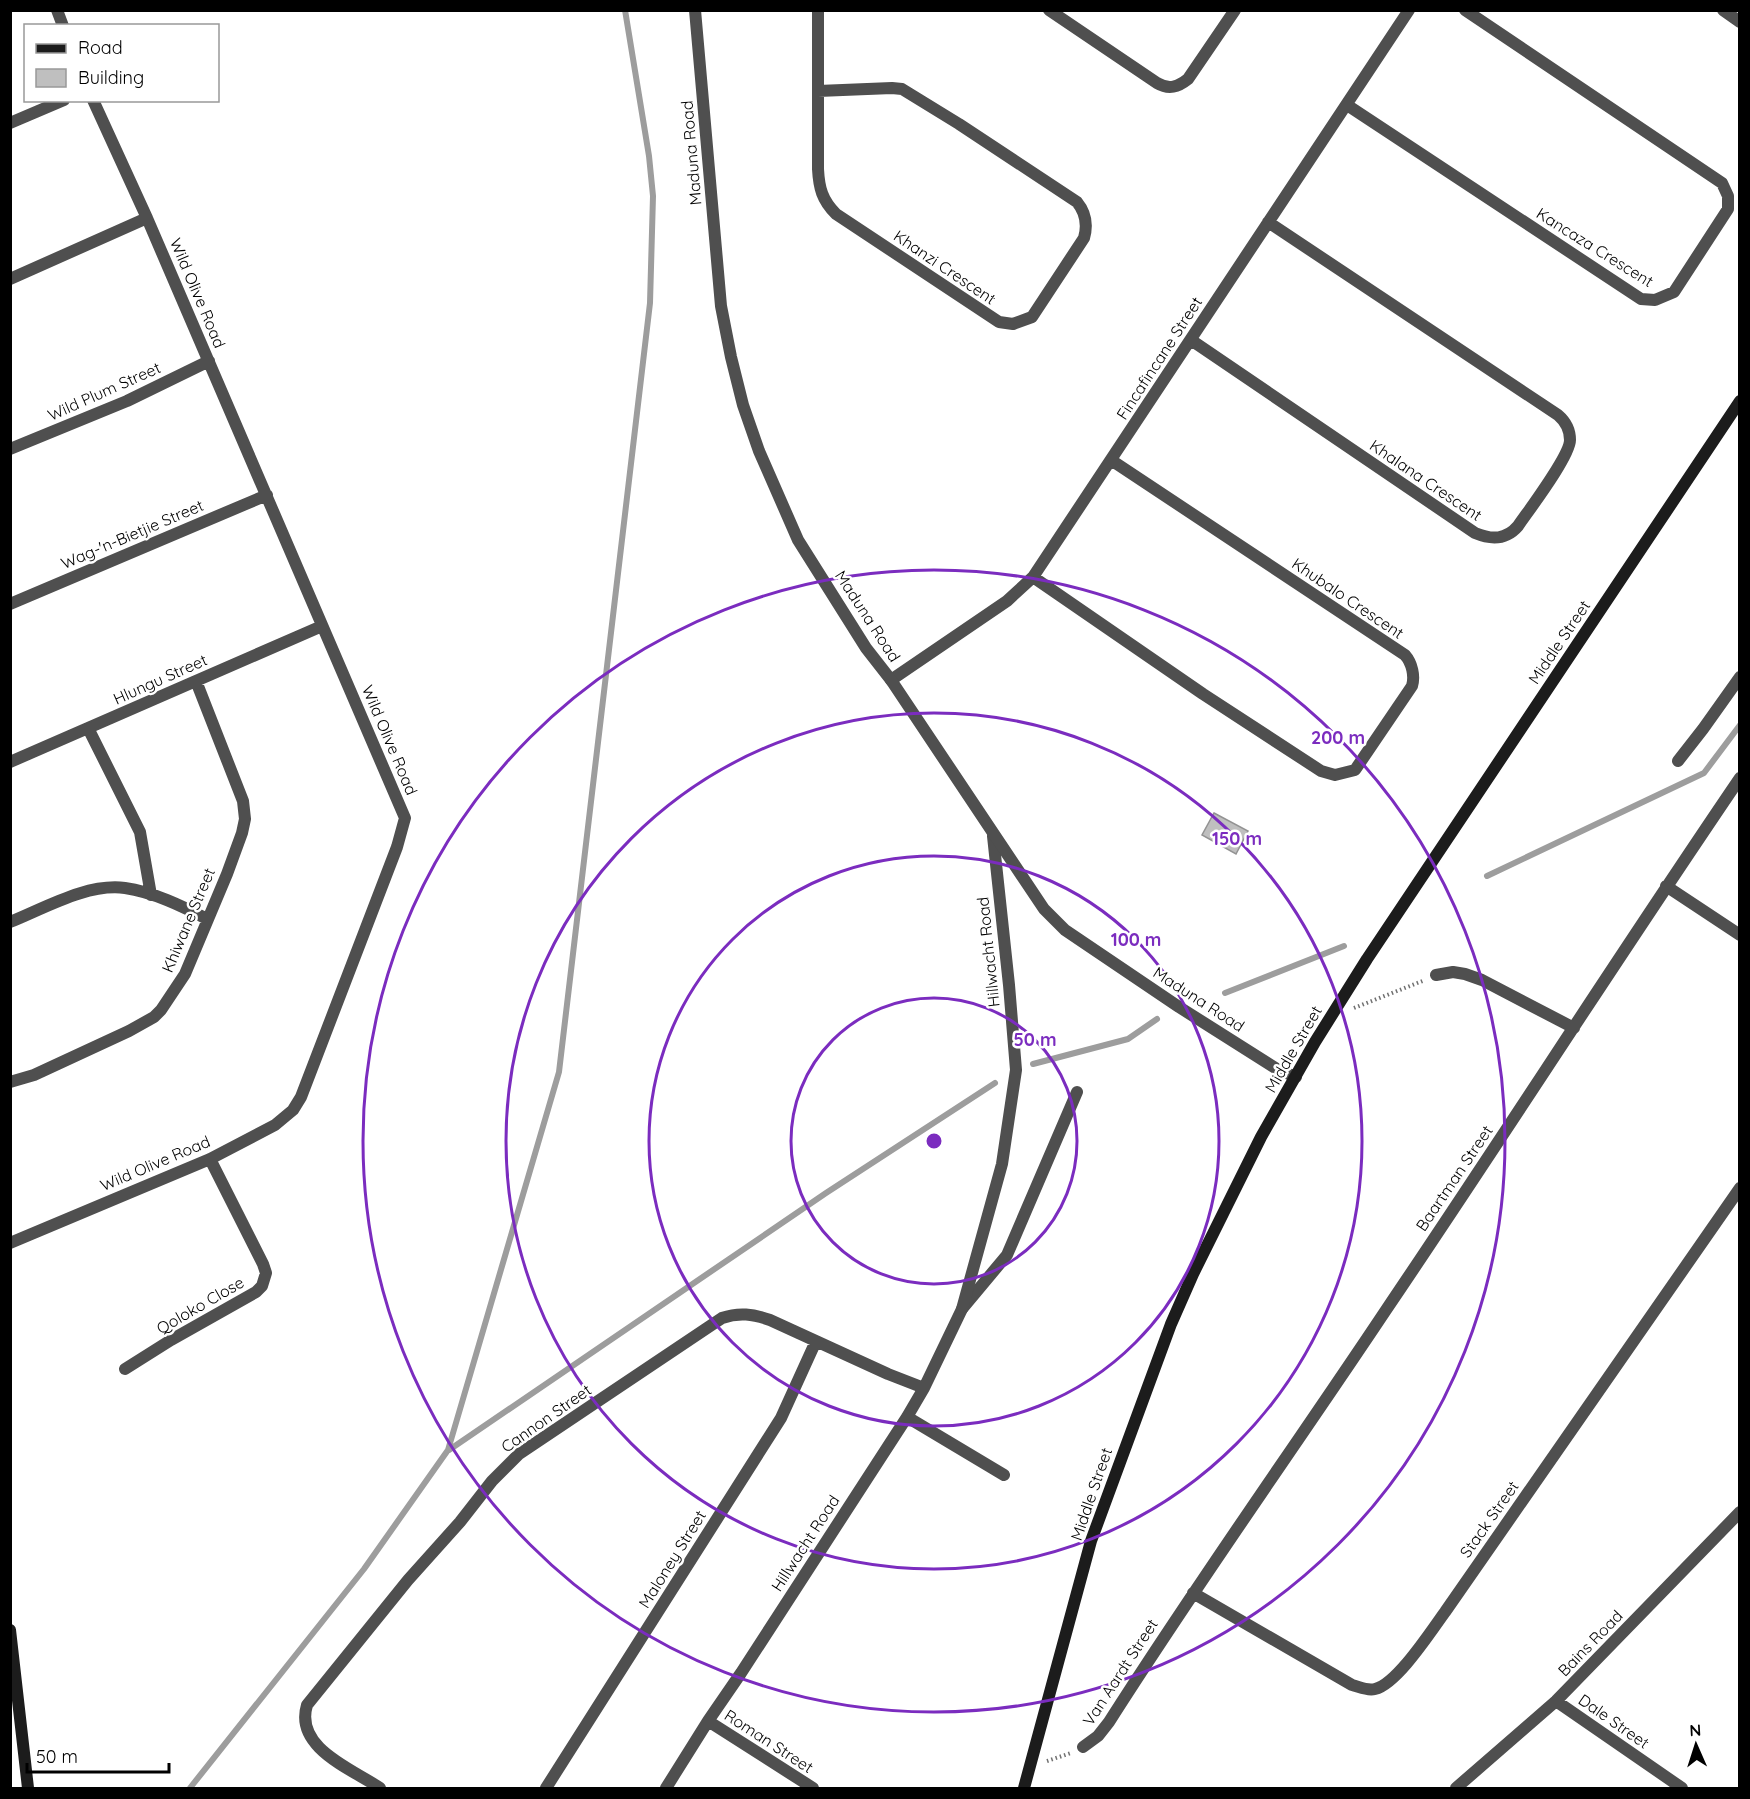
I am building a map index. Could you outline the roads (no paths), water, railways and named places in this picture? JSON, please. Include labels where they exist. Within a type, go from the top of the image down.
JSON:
[{"type":"main road","name":"Middle Street","points":[[1024,1788],[1091,1541],[1167,1335],[1193,1274],[1245,1169],[1330,1018],[1740,401]]},
{"type":"main road","points":[[10,1630],[27,1788]]},
{"type":"street","name":"Maduna Road","points":[[695,10],[721,306],[743,405],[759,451],[798,540],[866,648],[891,680],[993,836],[1044,909],[1065,930],[1277,1070],[1296,1077]]},
{"type":"street","name":"Khanzi Crescent","points":[[818,10],[818,91],[818,169],[819,187],[827,206],[999,322],[1013,324],[1032,317],[1084,238],[1085,215],[1077,202],[902,89],[818,91]]},
{"type":"street","points":[[1049,10],[1062,14],[1157,83],[1169,88],[1178,86],[1188,79],[1235,10]]},
{"type":"street","name":"Fincafincane Street","points":[[891,680],[999,606],[1033,577],[1408,10]]},
{"type":"street","name":"Kancaza Crescent","points":[[1347,105],[1641,299],[1655,300],[1674,292],[1728,209],[1728,196],[1722,183],[1465,10]]},
{"type":"street","points":[[1723,10],[1740,22]]},
{"type":"street","points":[[10,123],[59,102]]},
{"type":"street","name":"Wild Olive Road","points":[[10,1243],[210,1159],[275,1125],[293,1110],[403,830],[404,814],[147,218],[94,102]]},
{"type":"street","points":[[10,279],[147,218]]},
{"type":"street","name":"Khalana Crescent","points":[[1191,340],[1485,537],[1500,538],[1510,534],[1557,469],[1570,443],[1565,423],[1558,415],[1268,222]]},
{"type":"street","name":"Wild Plum Street","points":[[10,449],[127,401],[209,361]]},
{"type":"street","name":"Khubalo Crescent","points":[[1033,577],[1203,694],[1293,754],[1328,774],[1343,775],[1355,770],[1412,686],[1414,680],[1405,655],[1111,460]]},
{"type":"street","name":"Wag-'n-Bietjie Street","points":[[10,604],[267,495]]},
{"type":"street","name":"Hlungu Street","points":[[10,762],[322,626]]},
{"type":"street","points":[[1677,761],[1740,677]]},
{"type":"street","name":"Khiwane Street","points":[[10,1082],[34,1075],[154,1017],[185,974],[242,833],[245,819],[243,801],[196,681]]},
{"type":"street","points":[[88,728],[140,832],[151,895]]},
{"type":"street","name":"Baartman Street","points":[[1193,1593],[1385,1312],[1666,886],[1740,778]]},
{"type":"street","name":"Hillwacht Road","points":[[666,1788],[908,1417],[962,1310],[1002,1164],[1016,1070],[993,836]]},
{"type":"street","points":[[1666,886],[1740,935]]},
{"type":"street","points":[[10,922],[68,898],[98,890],[123,888],[151,895],[207,919]]},
{"type":"street","points":[[1436,975],[1453,972],[1482,980],[1574,1028]]},
{"type":"street","name":"Hillwacht Road","points":[[962,1310],[1007,1256],[1077,1092]]},
{"type":"street","name":"Qoloko Close","points":[[125,1369],[171,1340],[249,1298],[262,1286],[266,1273],[263,1264],[210,1159]]},
{"type":"street","name":"Stack Street","points":[[1193,1593],[1352,1685],[1372,1690],[1385,1684],[1400,1671],[1445,1612],[1740,1188]]},
{"type":"street","name":"Cannon Street","points":[[380,1788],[327,1755],[316,1744],[309,1733],[306,1722],[307,1705],[408,1580],[460,1522],[501,1471],[519,1454],[722,1318],[743,1314],[760,1316],[924,1389]]},
{"type":"street","name":"Maloney Street","points":[[546,1788],[782,1418],[816,1341]]},
{"type":"street","points":[[908,1417],[1004,1475]]},
{"type":"street","name":"Bains Road","points":[[1456,1788],[1556,1701],[1740,1512]]},
{"type":"street","name":"Van Aardt Street","points":[[1083,1747],[1098,1736],[1109,1722],[1193,1593]]},
{"type":"street","name":"Dale Street","points":[[1556,1701],[1682,1788]]},
{"type":"street","name":"Roman Street","points":[[708,1721],[813,1788]]},
{"type":"waterway","points":[[190,1788],[364,1569],[448,1450],[559,1072],[650,303],[653,196],[649,156],[625,10]]},
{"type":"waterway","points":[[1487,876],[1704,773],[1740,725]]},
{"type":"waterway","points":[[1225,993],[1344,946]]},
{"type":"waterway","points":[[1033,1064],[1128,1039],[1157,1019]]},
{"type":"waterway","points":[[449,1450],[826,1193],[995,1083]]}]
